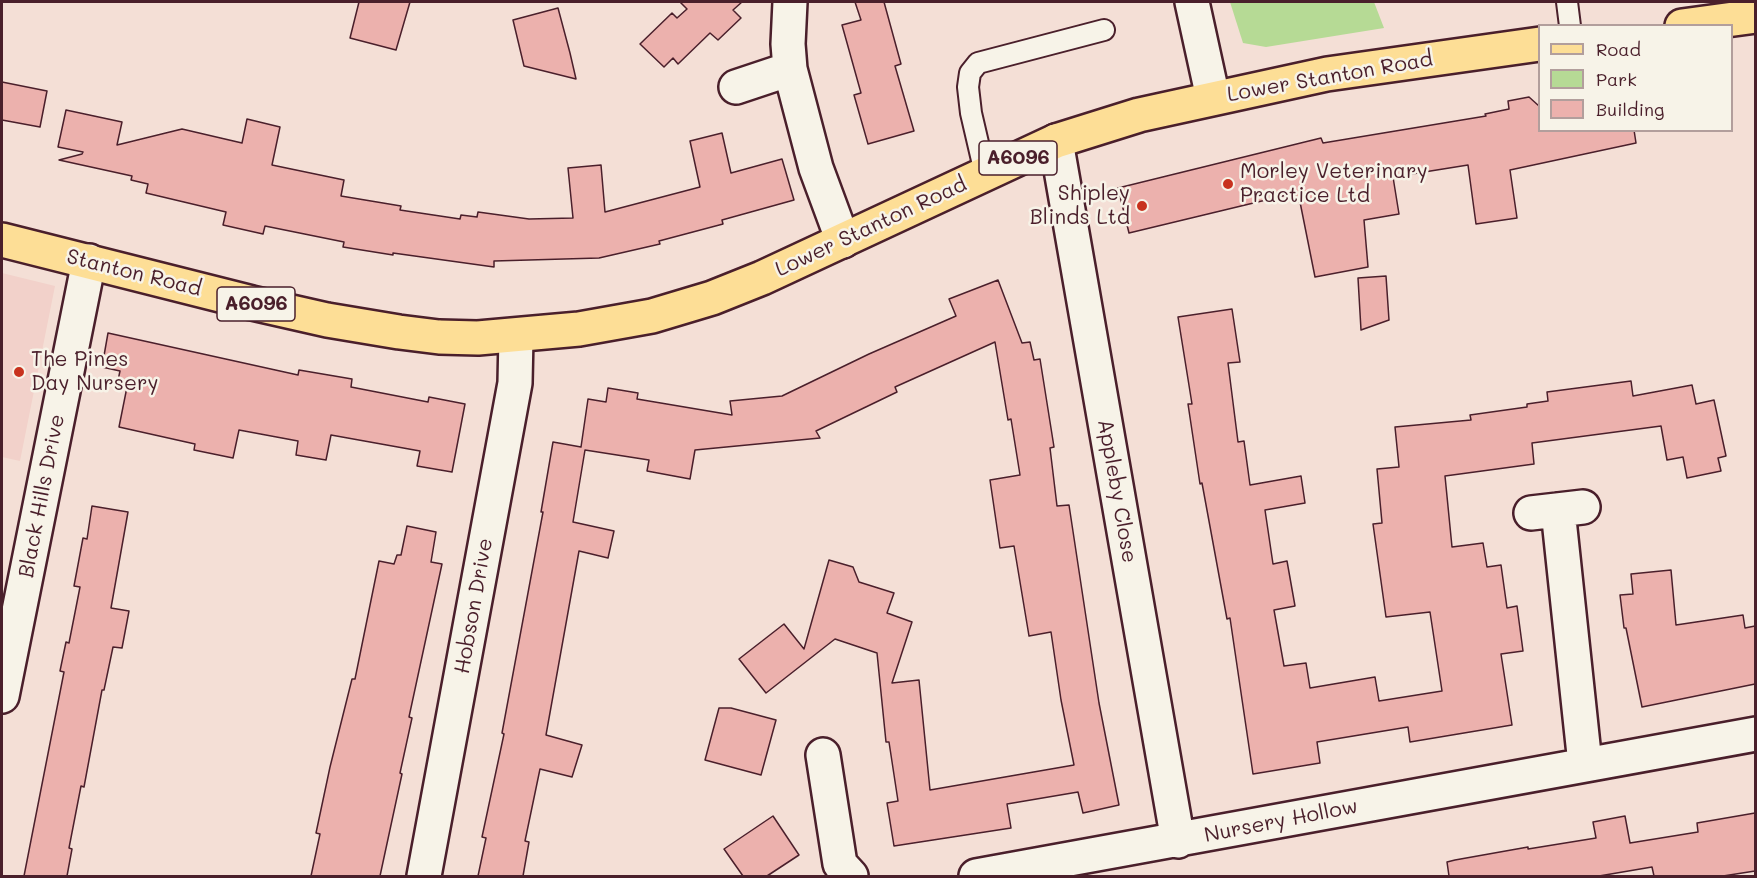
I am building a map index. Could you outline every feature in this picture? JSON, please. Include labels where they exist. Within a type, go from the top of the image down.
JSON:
[{"type":"main road","points":[[1697,24],[1755,16]]},
{"type":"main road","name":"Lower Stanton Road","points":[[516,336],[599,326],[682,308],[762,278],[1056,141],[1139,115],[1327,74],[1538,44]]},
{"type":"main road","name":"Stanton Road","points":[[2,240],[327,320],[439,337],[516,336]]},
{"type":"street","points":[[790,2],[788,44],[790,69],[816,168],[843,241]]},
{"type":"street","points":[[1192,2],[1213,98]]},
{"type":"street","points":[[736,87],[790,69]]},
{"type":"street","name":"Appleby Close","points":[[1056,141],[1178,841]]},
{"type":"street","name":"Black Hills Drive","points":[[2,696],[89,261]]},
{"type":"street","name":"Hobson Drive","points":[[424,876],[517,366],[516,336]]},
{"type":"street","points":[[1558,510],[1585,764]]},
{"type":"street","name":"Nursery Hollow","points":[[976,876],[1755,734]]},
{"type":"street","points":[[823,755],[840,864],[851,876]]},
{"type":"lane","points":[[1567,2],[1570,24]]},
{"type":"lane","points":[[985,173],[971,113],[968,87],[970,74],[978,63],[1104,30]]},
{"type":"shaded area","name":"The Pines Day Nursery","points":[[2,273],[55,286],[20,461],[2,457]]},
{"type":"green space","points":[[1230,2],[1374,2],[1384,28],[1266,47],[1243,43]]},
{"type":"building","points":[[359,2],[410,2],[396,50],[350,38]]},
{"type":"building","points":[[680,2],[742,2],[733,10],[741,18],[718,40],[710,33],[678,64],[673,58],[664,67],[640,44],[672,13],[677,18],[687,9]]},
{"type":"building","points":[[855,2],[884,2],[901,64],[895,66],[914,131],[868,144],[854,95],[861,93],[842,25],[861,20]]},
{"type":"building","points":[[558,8],[576,79],[524,66],[513,20]]},
{"type":"building","points":[[2,82],[47,91],[40,127],[2,120]]},
{"type":"building","points":[[1529,97],[1538,105],[1538,132],[1634,132],[1636,143],[1510,170],[1517,218],[1476,224],[1468,165],[1393,177],[1399,214],[1364,220],[1368,267],[1315,277],[1300,202],[1297,202],[1295,193],[1129,233],[1118,188],[1321,138],[1323,143],[1486,116],[1485,114],[1509,109],[1508,101]]},
{"type":"building","points":[[66,110],[122,122],[117,145],[182,129],[242,143],[247,119],[280,127],[272,165],[344,180],[341,196],[401,206],[400,210],[460,219],[461,215],[477,217],[478,212],[529,219],[573,218],[568,168],[601,165],[605,212],[700,187],[690,141],[722,133],[731,173],[782,159],[794,200],[722,220],[723,224],[659,241],[660,244],[599,258],[494,261],[494,267],[393,253],[393,255],[343,247],[344,242],[265,226],[263,234],[223,225],[226,212],[146,193],[148,184],[131,180],[132,176],[59,160],[83,152],[58,147]]},
{"type":"building","points":[[1386,276],[1389,320],[1361,330],[1358,278]]},
{"type":"building","points":[[998,280],[1022,343],[1030,342],[1034,360],[1040,359],[1054,447],[1050,448],[1057,506],[1069,505],[1099,703],[1119,805],[1083,813],[1078,792],[1007,804],[1011,828],[894,846],[887,803],[898,801],[889,742],[886,742],[877,653],[835,639],[766,693],[739,659],[784,624],[804,649],[829,560],[853,567],[859,582],[894,593],[887,613],[912,622],[892,683],[919,680],[930,790],[1074,765],[1051,632],[1029,636],[1014,546],[1000,548],[990,480],[1020,475],[995,342],[895,387],[897,392],[816,431],[820,438],[695,450],[690,479],[647,471],[649,460],[585,450],[573,522],[614,531],[608,558],[579,551],[546,735],[582,745],[572,777],[540,769],[525,841],[529,842],[523,876],[478,876],[486,838],[482,837],[504,734],[502,733],[543,512],[541,512],[553,442],[581,447],[588,399],[606,402],[608,388],[638,393],[637,399],[732,415],[730,401],[782,396],[869,354],[956,316],[949,299]]},
{"type":"building","points":[[1232,309],[1240,362],[1228,363],[1238,442],[1244,441],[1250,485],[1301,476],[1305,503],[1265,510],[1273,564],[1287,561],[1295,606],[1274,610],[1284,666],[1306,663],[1310,688],[1375,677],[1379,701],[1442,691],[1430,612],[1386,617],[1373,524],[1382,523],[1377,469],[1399,467],[1395,427],[1471,420],[1470,415],[1527,407],[1527,404],[1548,401],[1547,392],[1631,381],[1633,396],[1692,385],[1696,404],[1714,400],[1726,456],[1718,458],[1721,471],[1687,478],[1683,457],[1667,460],[1661,426],[1532,443],[1534,464],[1445,476],[1452,547],[1483,543],[1487,567],[1501,565],[1507,608],[1517,606],[1523,651],[1501,654],[1512,725],[1410,742],[1408,727],[1317,742],[1320,763],[1253,774],[1230,618],[1227,619],[1202,483],[1200,484],[1188,404],[1192,404],[1178,317]]},
{"type":"building","points":[[108,333],[298,375],[299,370],[352,379],[351,387],[428,402],[429,397],[465,404],[452,472],[417,466],[420,451],[331,435],[326,460],[296,455],[298,441],[239,430],[233,458],[194,450],[195,444],[119,427],[127,387],[117,385],[120,371],[102,367]]},
{"type":"building","points":[[92,506],[128,512],[111,608],[129,611],[122,648],[113,647],[104,690],[102,690],[84,787],[81,786],[69,848],[72,849],[67,876],[24,876],[64,672],[60,671],[66,642],[69,643],[80,587],[74,586],[83,538],[87,539]]},
{"type":"building","points":[[407,526],[436,532],[431,562],[442,564],[409,717],[412,718],[400,773],[402,774],[380,876],[311,876],[320,834],[316,833],[330,767],[352,679],[355,679],[379,561],[394,564],[397,555],[401,555]]},
{"type":"building","points":[[1671,570],[1676,625],[1743,615],[1745,628],[1755,626],[1755,684],[1642,707],[1626,628],[1624,628],[1620,595],[1633,594],[1631,574]]},
{"type":"building","points":[[719,708],[731,708],[776,720],[761,775],[705,760]]},
{"type":"building","points":[[1755,813],[1755,871],[1723,876],[1654,876],[1652,867],[1599,876],[1449,876],[1447,862],[1528,847],[1528,849],[1596,838],[1593,822],[1625,816],[1630,843],[1698,832],[1697,823]]},
{"type":"building","points":[[773,816],[799,855],[767,876],[743,876],[724,849]]},
{"type":"place","name":"Morley Veterinary Practice Ltd","points":[[1228,184]]},
{"type":"place","name":"Shipley Blinds Ltd","points":[[1142,206]]},
{"type":"place","name":"The Pines Day Nursery","points":[[19,372]]}]
